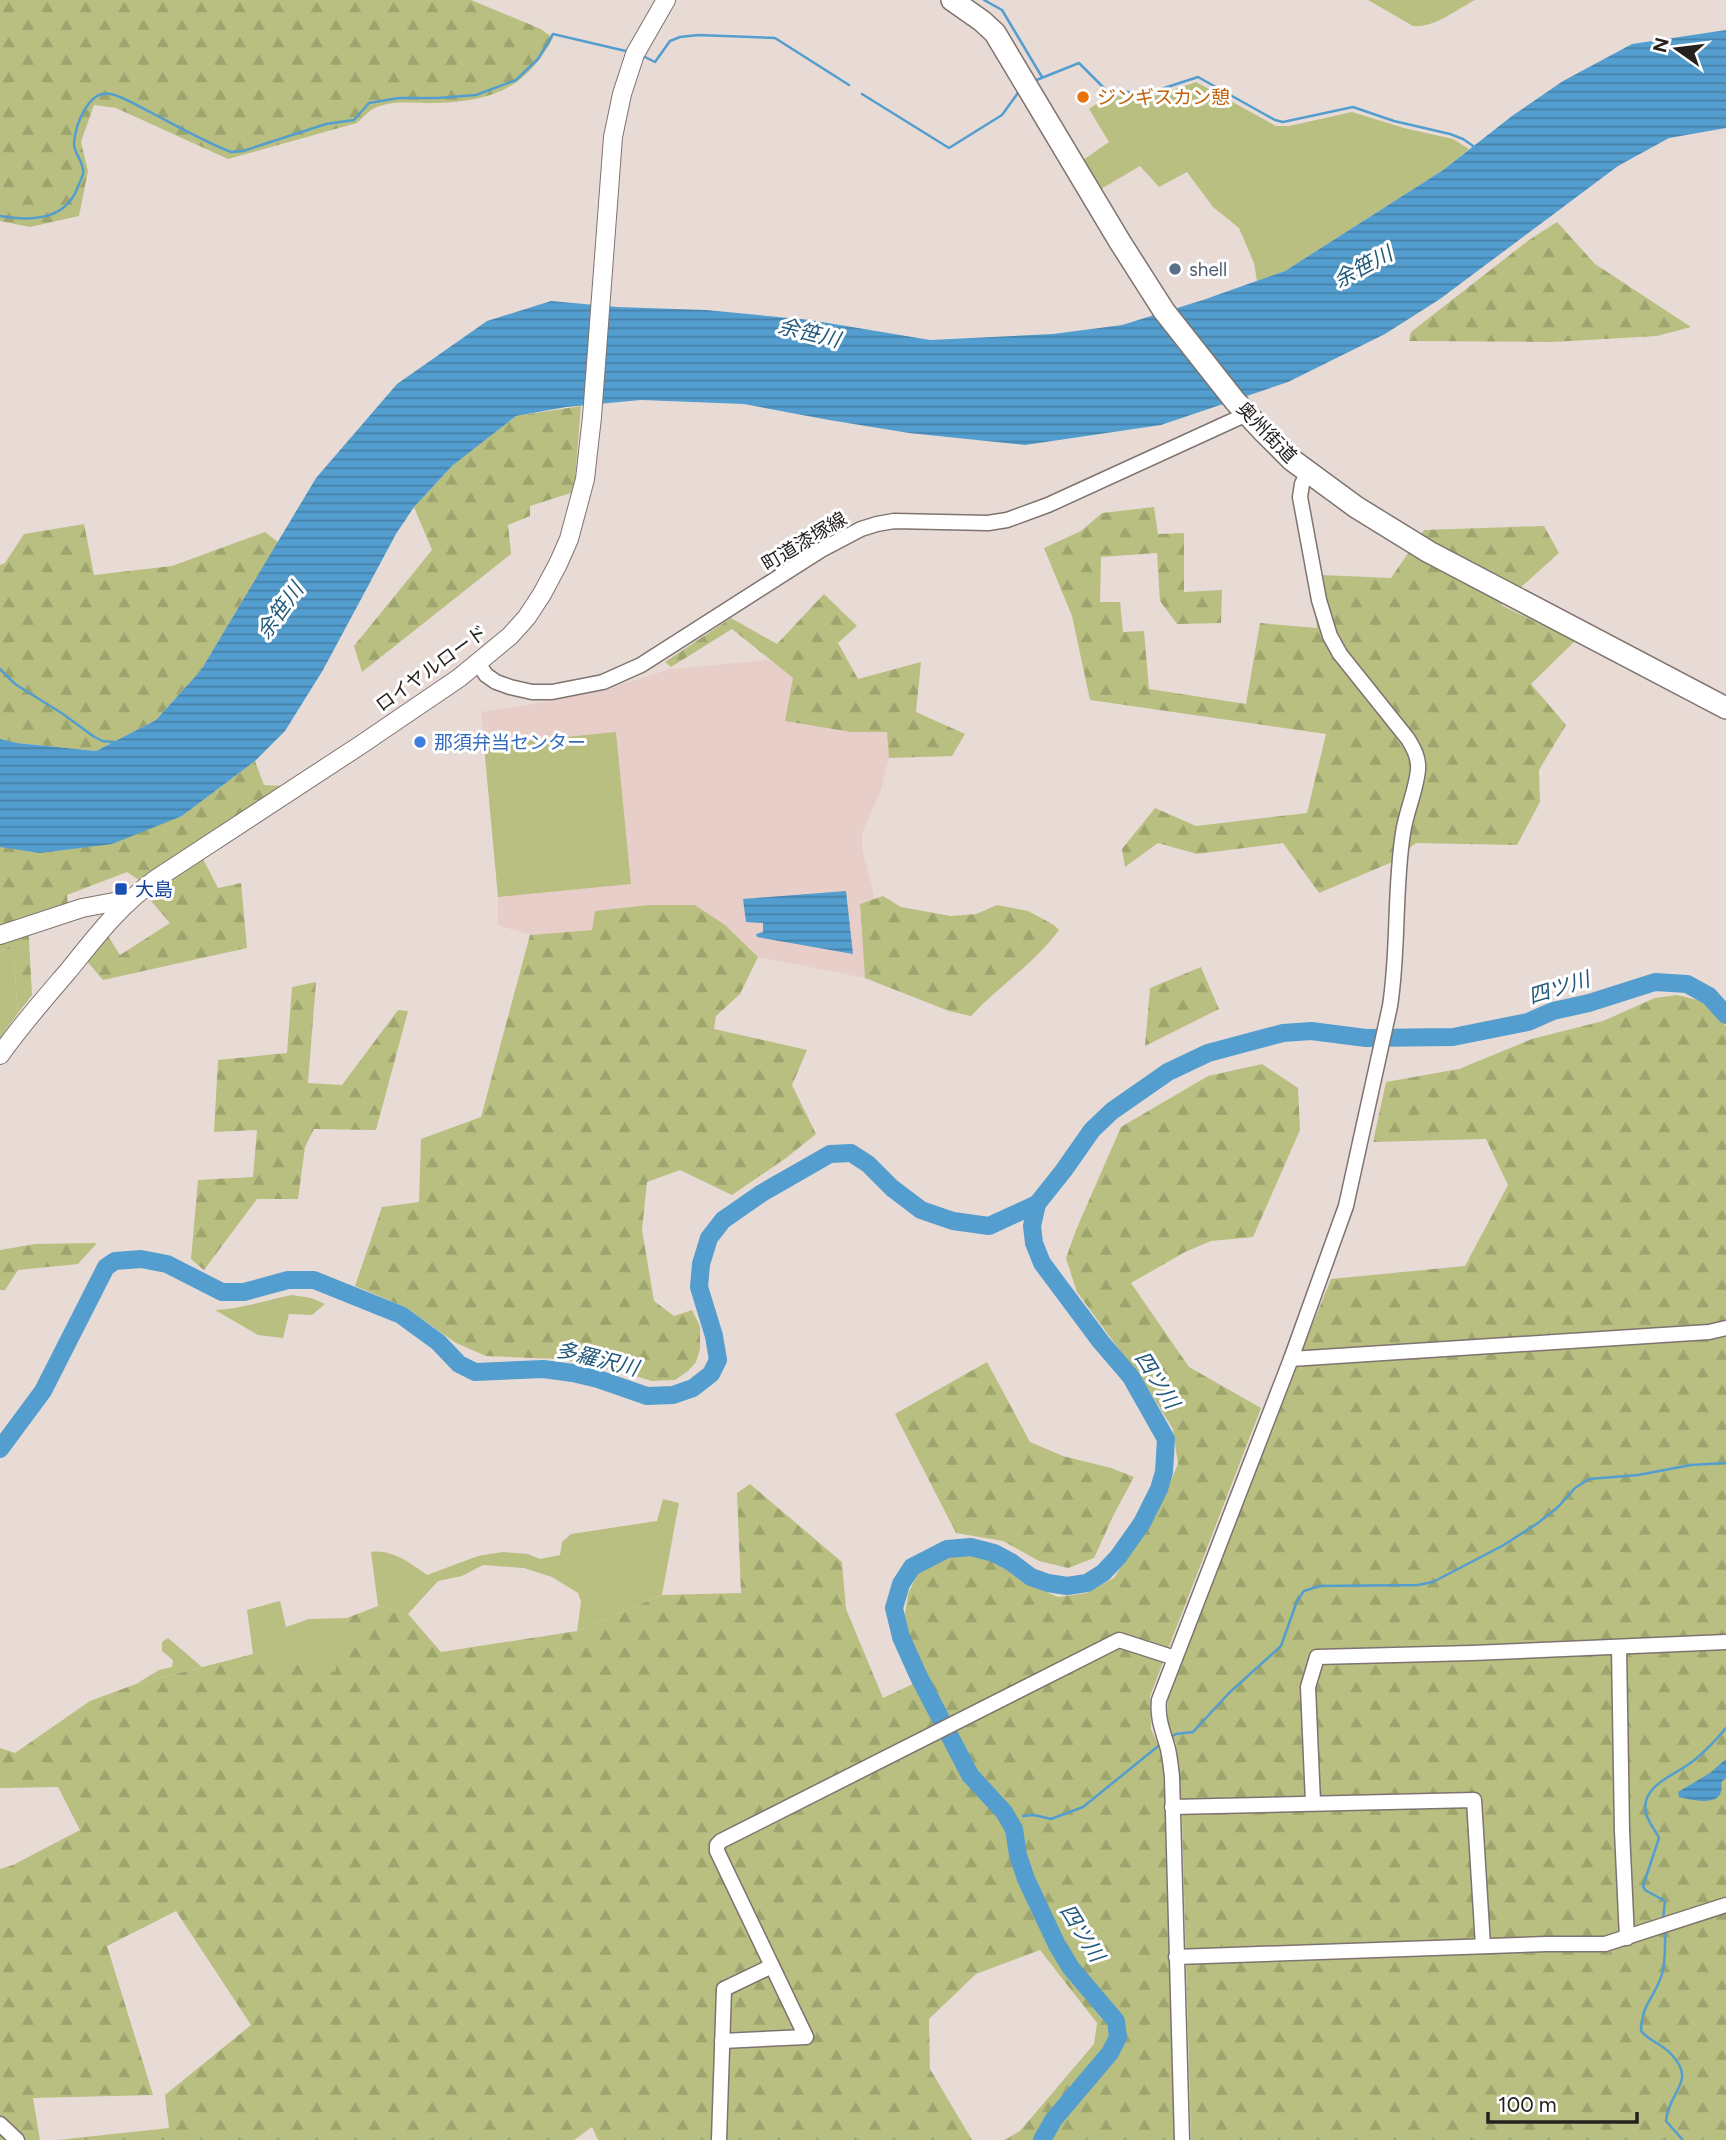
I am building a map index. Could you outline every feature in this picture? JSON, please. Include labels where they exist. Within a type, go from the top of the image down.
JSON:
[{"type":"highway","name":"奥州街道","points":[[952,0],[995,33],[1164,311],[1241,407],[1272,441],[1308,472],[1356,506],[1429,552],[1726,708]]},
{"type":"main road","name":"ロイヤルロード","points":[[0,1055],[106,923],[130,898],[426,701],[478,663],[510,636],[527,617],[558,564],[578,510],[585,479],[613,137],[622,94],[635,54],[666,0]]},
{"type":"main road","points":[[0,935],[82,908],[130,898]]},
{"type":"street","name":"町道漆塚線","points":[[478,663],[486,675],[496,682],[532,692],[552,692],[603,682],[640,665],[821,550],[861,529],[894,522],[988,523],[1027,514],[1241,407]]},
{"type":"street","points":[[1182,2140],[1172,1807],[1169,1751],[1160,1728],[1159,1700],[1291,1359],[1346,1206],[1390,1006],[1394,981],[1398,877],[1403,831],[1418,768],[1416,752],[1340,654],[1330,636],[1319,600],[1300,497],[1308,472]]},
{"type":"street","points":[[1291,1359],[1709,1332],[1726,1328]]},
{"type":"street","points":[[722,2041],[806,2037],[717,1851],[717,1845],[721,1841],[1119,1640],[1175,1658]]},
{"type":"street","points":[[1313,1803],[1308,1687],[1317,1657],[1726,1642]]},
{"type":"street","points":[[1619,1647],[1622,1831],[1628,1938]]},
{"type":"street","points":[[1172,1807],[1475,1800],[1483,1946]]},
{"type":"street","points":[[1176,1957],[1605,1944],[1726,1905]]},
{"type":"street","points":[[719,2140],[724,1989],[772,1966]]},
{"type":"street","points":[[0,2124],[17,2140]]},
{"type":"shaded area","points":[[770,660],[851,732],[888,732],[889,758],[881,790],[862,833],[862,849],[875,899],[860,904],[865,978],[758,957],[723,924],[695,905],[649,905],[595,911],[592,930],[530,935],[498,925],[498,897],[481,712],[613,687],[670,669]]},
{"type":"green space","points":[[0,0],[471,0],[541,29],[553,38],[531,69],[519,80],[491,95],[457,102],[388,104],[371,110],[357,123],[228,159],[116,108],[94,105],[81,142],[88,171],[79,216],[30,227],[0,221]]},
{"type":"green space","points":[[1368,0],[1475,0],[1437,21],[1413,26]]},
{"type":"green space","points":[[1196,82],[1276,126],[1289,126],[1352,112],[1453,139],[1469,149],[1443,170],[1285,271],[1257,281],[1254,263],[1239,228],[1213,207],[1187,172],[1159,187],[1140,166],[1101,189],[1083,160],[1109,142],[1089,109],[1108,96],[1151,97]]},
{"type":"green space","points":[[1557,222],[1595,264],[1691,327],[1657,336],[1552,342],[1409,341],[1411,332],[1529,240]]},
{"type":"green space","points":[[581,406],[574,492],[530,506],[530,516],[508,525],[511,554],[362,672],[354,646],[432,550],[414,507],[452,466],[516,416]]},
{"type":"green space","points":[[1154,507],[1158,534],[1184,533],[1184,592],[1222,590],[1221,623],[1177,624],[1160,601],[1157,553],[1101,557],[1100,602],[1120,602],[1123,632],[1144,631],[1149,689],[1246,704],[1260,623],[1317,628],[1310,580],[1322,575],[1391,578],[1424,530],[1544,526],[1559,553],[1501,605],[1575,641],[1531,684],[1566,725],[1539,770],[1540,802],[1517,845],[1416,843],[1390,863],[1319,893],[1283,843],[1197,854],[1158,843],[1125,867],[1122,849],[1155,808],[1196,826],[1307,813],[1326,734],[1090,700],[1072,616],[1044,548],[1081,531],[1102,513]]},
{"type":"green space","points":[[84,524],[94,575],[172,566],[265,532],[278,542],[201,670],[156,720],[96,751],[0,739],[0,565],[5,563],[24,534]]},
{"type":"green space","points":[[824,594],[857,626],[838,643],[858,679],[921,662],[916,712],[965,734],[952,756],[889,758],[887,732],[851,732],[785,721],[793,678],[732,629],[671,667],[665,662],[731,618],[777,644]]},
{"type":"green space","points":[[616,732],[631,884],[498,897],[484,745]]},
{"type":"green space","points":[[255,761],[264,785],[285,786],[139,880],[127,872],[67,895],[68,906],[28,921],[32,995],[18,1013],[13,949],[0,951],[0,847],[182,816]]},
{"type":"green space","points":[[203,859],[218,888],[241,883],[247,948],[103,980],[85,959],[106,933],[120,955],[170,923],[145,894]]},
{"type":"green space","points":[[883,896],[901,907],[951,916],[976,914],[997,905],[1028,911],[1059,930],[1039,954],[971,1016],[949,1011],[865,978],[860,904]]},
{"type":"green space","points":[[649,905],[695,905],[725,925],[758,957],[740,994],[716,1016],[714,1029],[807,1050],[792,1085],[816,1134],[732,1195],[680,1170],[647,1182],[642,1230],[654,1301],[674,1316],[692,1310],[700,1326],[700,1349],[696,1362],[675,1380],[652,1381],[559,1359],[486,1356],[456,1343],[405,1307],[355,1286],[382,1207],[419,1202],[421,1139],[481,1117],[530,935],[592,930],[595,911]]},
{"type":"green space","points":[[13,949],[18,1013],[0,1038],[0,951]]},
{"type":"green space","points":[[1201,967],[1219,1009],[1145,1046],[1150,988]]},
{"type":"green space","points":[[316,982],[308,1083],[342,1085],[398,1010],[408,1011],[376,1130],[314,1129],[305,1147],[298,1199],[257,1199],[204,1270],[191,1259],[198,1180],[253,1177],[257,1130],[214,1132],[218,1060],[287,1053],[292,987]]},
{"type":"green space","points":[[1677,995],[1706,1002],[1726,1026],[1726,2140],[1191,2140],[1182,1819],[1176,1744],[1167,1724],[1168,1695],[1331,1279],[1465,1266],[1508,1185],[1486,1139],[1373,1142],[1386,1082],[1459,1069],[1532,1039],[1603,1021],[1655,998]]},
{"type":"green space","points":[[1262,1064],[1298,1088],[1300,1130],[1253,1237],[1211,1241],[1185,1252],[1131,1283],[1189,1367],[1261,1408],[1150,1696],[1151,1729],[1163,1756],[1176,2140],[1004,2140],[1020,2131],[1094,2044],[1097,2023],[1040,1950],[976,1974],[929,2019],[930,2069],[972,2140],[598,2140],[592,2127],[574,2140],[57,2140],[169,2128],[165,2095],[251,2025],[176,1911],[107,1946],[153,2095],[33,2098],[40,2140],[0,2140],[0,1869],[13,1865],[80,1830],[58,1787],[0,1788],[0,1748],[15,1753],[90,1701],[136,1684],[253,1654],[335,1672],[347,1618],[378,1606],[408,1614],[441,1652],[577,1631],[662,1595],[741,1593],[737,1493],[750,1484],[842,1562],[846,1609],[883,1698],[928,1677],[909,1635],[905,1614],[908,1594],[918,1573],[937,1561],[967,1553],[999,1561],[1026,1583],[1058,1597],[1087,1593],[1114,1578],[1163,1499],[1178,1464],[1173,1429],[1148,1389],[1077,1292],[1066,1258],[1121,1127],[1208,1076]]},
{"type":"green space","points":[[97,1243],[78,1264],[18,1270],[5,1290],[0,1290],[0,1250],[35,1244]]},
{"type":"green space","points":[[292,1295],[311,1298],[325,1304],[312,1315],[289,1314],[283,1338],[258,1335],[215,1310],[244,1306]]},
{"type":"green space","points":[[987,1362],[1030,1442],[1063,1456],[1111,1468],[1134,1477],[1094,1558],[1068,1568],[1039,1561],[1003,1541],[956,1533],[895,1414]]},
{"type":"green space","points":[[663,1499],[679,1503],[662,1595],[577,1631],[581,1602],[578,1593],[552,1577],[524,1568],[483,1565],[462,1576],[438,1581],[408,1614],[378,1606],[371,1552],[393,1555],[427,1575],[478,1556],[503,1552],[528,1554],[540,1559],[560,1555],[562,1542],[571,1534],[657,1521]]},
{"type":"green space","points":[[280,1601],[286,1627],[309,1619],[347,1618],[336,1673],[253,1654],[247,1610]]},
{"type":"green space","points":[[168,1638],[202,1667],[136,1684],[159,1670],[172,1667],[173,1660],[162,1651],[162,1642]]},
{"type":"water","name":"余笹川","points":[[1726,30],[1726,128],[1669,138],[1618,166],[1440,299],[1385,334],[1288,382],[1161,425],[1025,445],[909,433],[744,404],[641,400],[566,407],[516,416],[452,466],[414,507],[396,534],[323,670],[285,731],[255,761],[182,816],[112,844],[40,853],[0,847],[0,739],[96,751],[156,720],[201,670],[316,478],[397,384],[487,321],[551,301],[617,307],[706,310],[810,320],[930,340],[1053,334],[1122,325],[1285,271],[1443,170],[1512,116],[1563,81],[1632,44]]},
{"type":"water","points":[[846,891],[853,954],[757,937],[756,934],[763,932],[763,923],[746,922],[743,899]]},
{"type":"water","points":[[1726,1759],[1726,1777],[1721,1783],[1718,1797],[1707,1801],[1679,1797],[1678,1792],[1710,1773]]},
{"type":"waterway","points":[[984,0],[1002,10],[1042,77]]},
{"type":"waterway","points":[[0,216],[45,216],[55,213],[71,200],[83,174],[74,148],[77,128],[89,103],[103,94],[126,99],[231,152],[243,151],[326,124],[354,120],[369,103],[399,98],[476,95],[516,80],[538,59],[553,34],[630,52]]},
{"type":"waterway","points":[[643,56],[655,62],[670,41],[680,37],[698,35],[775,38],[849,85]]},
{"type":"waterway","points":[[1034,81],[1079,63],[1107,91],[1149,93],[1198,77],[1275,120],[1283,122],[1353,107],[1394,121],[1450,134],[1476,148]]},
{"type":"waterway","points":[[862,94],[949,148],[1002,115],[1020,90]]},
{"type":"waterway","points":[[0,669],[15,684],[93,736],[102,741],[114,742]]},
{"type":"waterway","name":"四ツ川","points":[[1042,2140],[1054,2119],[1110,2053],[1118,2037],[1116,2021],[1071,1968],[1057,1945],[1026,1879],[1018,1855],[1014,1829],[1004,1812],[970,1775],[918,1675],[901,1637],[894,1608],[901,1584],[912,1567],[947,1549],[971,1547],[994,1553],[1031,1577],[1048,1583],[1067,1586],[1087,1583],[1103,1573],[1118,1557],[1142,1523],[1159,1489],[1164,1472],[1166,1439],[1131,1377],[1101,1342],[1042,1263],[1034,1243],[1032,1226],[1037,1204],[1092,1130],[1112,1111],[1168,1072],[1208,1053],[1283,1033],[1311,1031],[1366,1038],[1453,1037],[1528,1022],[1553,1011],[1589,1003],[1655,982],[1687,984],[1709,996],[1726,1015]]},
{"type":"waterway","name":"多羅沢川","points":[[0,1449],[43,1391],[106,1267],[115,1261],[141,1259],[167,1264],[222,1292],[244,1292],[288,1280],[314,1280],[401,1315],[438,1342],[459,1364],[475,1372],[543,1369],[598,1379],[647,1396],[673,1395],[693,1388],[711,1374],[718,1360],[714,1336],[699,1287],[701,1264],[709,1238],[723,1220],[762,1193],[830,1154],[851,1153],[868,1164],[892,1188],[921,1210],[953,1221],[989,1226],[1037,1204]]},
{"type":"waterway","points":[[1171,1737],[1193,1732],[1229,1693],[1281,1646],[1297,1601],[1304,1591],[1320,1586],[1418,1585],[1433,1582],[1502,1546],[1538,1523],[1558,1507],[1575,1488],[1589,1479],[1726,1463]]},
{"type":"waterway","points":[[1663,1920],[1665,1901],[1645,1890],[1643,1886],[1659,1838],[1647,1816],[1646,1800],[1654,1788],[1697,1758],[1726,1728]]},
{"type":"waterway","points":[[1023,1816],[1034,1815],[1051,1819],[1083,1807],[1162,1743]]},
{"type":"waterway","points":[[1665,1930],[1663,1969],[1646,2007],[1641,2031],[1668,2051],[1679,2064],[1682,2080],[1671,2102],[1666,2121],[1683,2140]]},
{"type":"place","name":"ジンギスカン憩","points":[[1083,97]]},
{"type":"place","name":"shell","points":[[1175,269]]},
{"type":"place","name":"那須弁当センター","points":[[420,742]]},
{"type":"place","name":"大島","points":[[121,889]]}]
